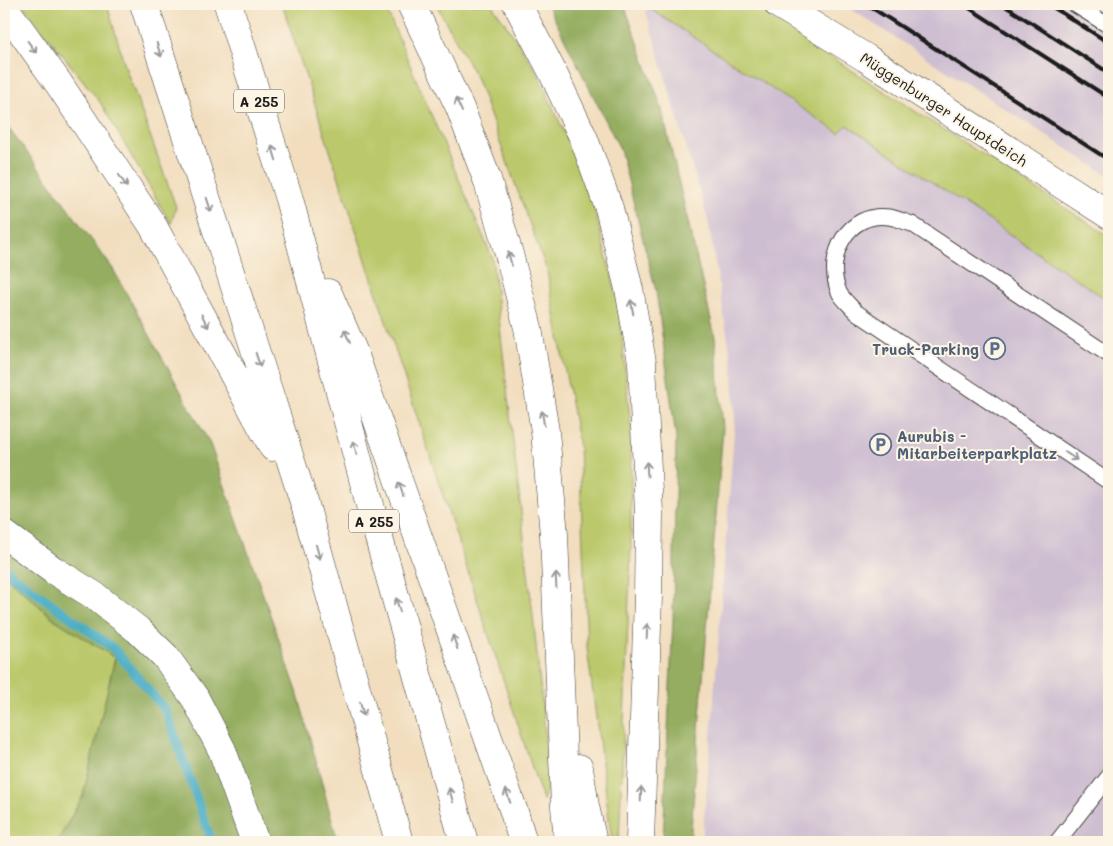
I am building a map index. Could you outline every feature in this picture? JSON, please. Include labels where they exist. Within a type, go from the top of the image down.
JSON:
[{"type":"main road","points":[[144,4],[305,505],[400,842]]},
{"type":"main road","name":"A 255","points":[[228,4],[289,199],[372,514],[464,842]]},
{"type":"main road","points":[[411,4],[460,108],[487,178],[528,328],[545,431],[554,535],[568,842]]},
{"type":"main road","points":[[517,4],[552,71],[584,139],[609,208],[630,289],[642,362],[649,513],[640,842]]},
{"type":"main road","name":"Müggenburger Hauptdeich","points":[[778,4],[866,58],[1109,215]]},
{"type":"main road","points":[[4,7],[59,84],[153,226],[305,505]]},
{"type":"main road","points":[[289,199],[354,353],[523,842]]},
{"type":"main road","points":[[4,534],[53,570],[95,596],[138,630],[164,656],[195,698],[222,750],[255,842]]},
{"type":"main road","points":[[559,628],[585,806],[593,842]]},
{"type":"lane","points":[[1074,4],[1109,26]]},
{"type":"lane","points":[[1109,355],[912,224],[888,217],[867,219],[849,229],[837,248],[834,268],[839,293],[856,312],[1109,482]]},
{"type":"lane","points":[[1057,842],[1109,776]]},
{"type":"shaded area","points":[[843,4],[1109,4],[1109,176]]},
{"type":"shaded area","points":[[644,5],[838,133],[847,125],[1109,301],[1109,842],[702,842],[735,418],[733,369],[708,220]]},
{"type":"green space","points":[[22,4],[107,4],[125,66],[176,207],[171,224],[100,102]]},
{"type":"green space","points":[[282,4],[384,4],[492,257],[550,782],[543,801]]},
{"type":"green space","points":[[436,4],[491,4],[537,72],[588,185],[619,305],[631,431],[631,549],[619,842],[612,842],[587,647],[579,447],[547,271],[476,77]]},
{"type":"green space","points":[[547,4],[624,4],[661,106],[715,337],[723,428],[690,842],[663,842],[673,619],[676,437],[656,291],[620,149]]},
{"type":"green space","points":[[643,4],[749,4],[1109,236],[1109,301],[847,125],[839,133]]},
{"type":"green space","points":[[4,121],[113,269],[210,444],[297,691],[338,842],[57,842],[83,796],[115,658],[54,619],[4,575]]},
{"type":"green space","points":[[4,575],[54,619],[115,658],[83,796],[57,842],[4,842]]},
{"type":"waterway","points":[[4,567],[13,576],[113,648],[166,711],[212,842]]},
{"type":"railway","points":[[866,4],[1109,160]]},
{"type":"railway","points":[[963,4],[1109,98]]},
{"type":"railway","points":[[1002,4],[1109,73]]},
{"type":"railway","points":[[1048,4],[1109,43]]},
{"type":"place","name":"Truck-Parking","points":[[995,349]]},
{"type":"place","name":"Aurubis - Mitarbeiterparkplatz","points":[[881,445]]}]
